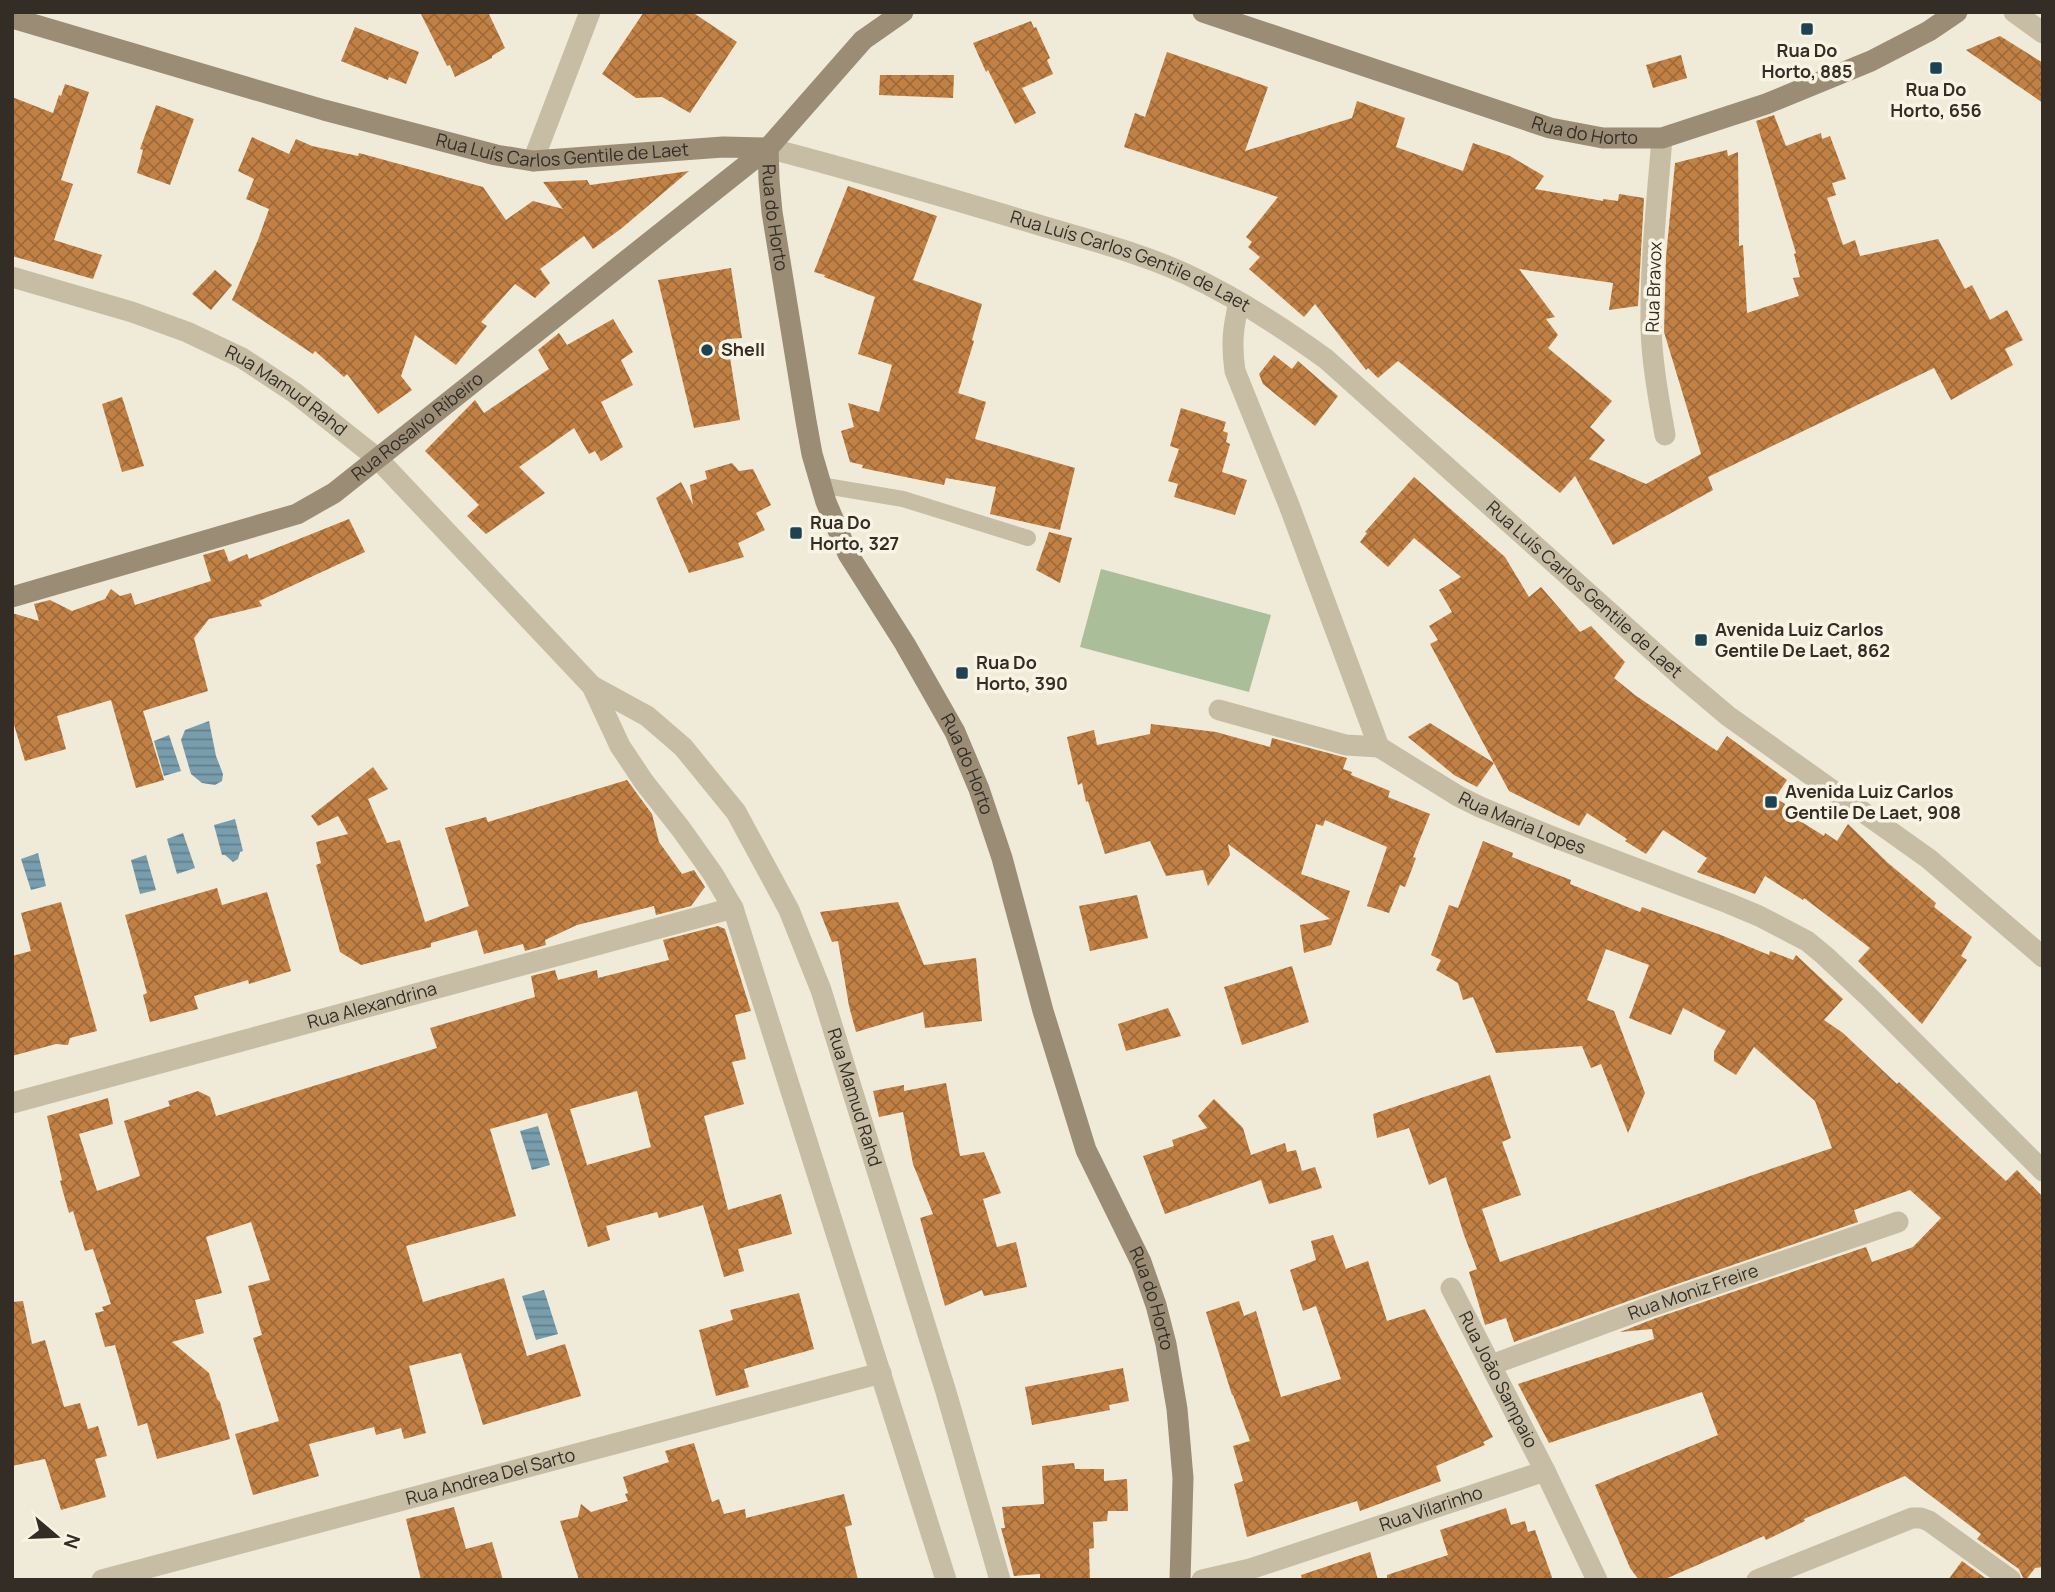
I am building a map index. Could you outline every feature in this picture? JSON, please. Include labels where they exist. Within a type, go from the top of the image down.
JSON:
[{"type":"main road","name":"Rua do Horto","points":[[903,12],[863,40],[768,148],[772,212],[806,421],[820,485],[833,523],[848,554],[955,732],[978,789],[1002,858],[1043,1011],[1086,1150],[1141,1262],[1156,1305],[1166,1344],[1183,1478],[1180,1580]]},
{"type":"main road","name":"Rua do Horto","points":[[1203,12],[1549,128],[1603,138],[1662,138],[1766,104],[1871,61],[1929,31],[1957,12]]},
{"type":"main road","name":"Rua Luís Carlos Gentile de Laet","points":[[12,18],[324,110],[496,155],[533,161],[723,147],[768,148]]},
{"type":"main road","name":"Rua Rosalvo Ribeiro","points":[[12,597],[297,514],[334,494],[768,148]]},
{"type":"street","points":[[533,161],[590,12]]},
{"type":"street","points":[[2014,12],[2043,33]]},
{"type":"street","name":"Rua Bravox","points":[[1662,138],[1651,329],[1653,362],[1665,435]]},
{"type":"street","name":"Rua Luís Carlos Gentile de Laet","points":[[768,148],[863,173],[1126,251],[1185,274],[1285,329],[1326,359],[1728,716],[1929,859],[2043,957]]},
{"type":"street","name":"Rua Mamud Rahd","points":[[12,277],[132,312],[187,332],[242,358],[295,393],[377,458],[592,686],[647,716],[682,747],[736,812],[789,910],[821,990],[946,1391],[1000,1580]]},
{"type":"street","points":[[1219,710],[1346,745],[1379,747],[1236,371],[1232,331],[1239,302]]},
{"type":"street","name":"Rua Mamud Rahd","points":[[592,686],[620,746],[643,782],[713,874],[733,908],[946,1580]]},
{"type":"street","name":"Rua Maria Lopes","points":[[1379,747],[1458,796],[1492,812],[1739,907],[1807,941],[1869,998],[2043,1171]]},
{"type":"street","name":"Rua Alexandrina","points":[[12,1103],[733,908]]},
{"type":"street","name":"Rua Moniz Freire","points":[[1491,1366],[1652,1306],[1898,1222]]},
{"type":"street","name":"Rua João Sampaio","points":[[1451,1288],[1545,1471]]},
{"type":"street","name":"Rua Andrea Del Sarto","points":[[102,1580],[881,1373]]},
{"type":"street","points":[[1545,1471],[1597,1580]]},
{"type":"street","name":"Rua Vilarinho","points":[[1202,1580],[1250,1569],[1545,1471]]},
{"type":"street","points":[[1757,1580],[1912,1518],[1921,1518],[2011,1580]]},
{"type":"lane","points":[[820,485],[904,499],[1028,538]]},
{"type":"green space","points":[[1101,569],[1271,615],[1249,692],[1080,647]]},
{"type":"water","points":[[209,721],[216,756],[223,774],[222,781],[215,785],[202,783],[191,774],[181,740],[185,730]]},
{"type":"water","points":[[169,735],[181,771],[164,776],[154,741]]},
{"type":"water","points":[[235,819],[243,851],[233,862],[222,855],[214,825]]},
{"type":"water","points":[[183,833],[195,868],[177,874],[167,839]]},
{"type":"water","points":[[38,853],[46,886],[31,890],[21,859]]},
{"type":"water","points":[[146,855],[156,890],[140,894],[131,860]]},
{"type":"water","points":[[538,1126],[550,1165],[532,1170],[520,1131]]},
{"type":"water","points":[[544,1290],[558,1334],[536,1340],[522,1296]]},
{"type":"building","points":[[420,12],[488,12],[505,48],[492,58],[455,77]]},
{"type":"building","points":[[644,12],[692,12],[737,42],[690,113],[662,97],[636,98],[602,74]]},
{"type":"building","points":[[1031,21],[1050,58],[1047,60],[1053,74],[1022,88],[1036,113],[1015,124],[973,43]]},
{"type":"building","points":[[355,27],[419,52],[406,84],[389,77],[388,80],[341,61]]},
{"type":"building","points":[[2000,36],[2043,63],[2043,103],[1966,50]]},
{"type":"building","points":[[1167,52],[1268,87],[1245,151],[1352,118],[1357,101],[1405,118],[1396,147],[1463,171],[1473,143],[1510,156],[1544,176],[1535,189],[1603,201],[1618,201],[1619,194],[1644,198],[1638,306],[1609,310],[1613,283],[1519,269],[1555,317],[1546,319],[1558,335],[1548,348],[1612,401],[1590,427],[1605,440],[1589,459],[1646,484],[1701,454],[1664,332],[1666,257],[1675,163],[1727,150],[1728,156],[1738,152],[1739,246],[1743,245],[1747,313],[1799,296],[1793,278],[1800,277],[1794,254],[1796,253],[1756,121],[1774,115],[1786,146],[1821,133],[1822,139],[1830,136],[1846,179],[1832,183],[1836,195],[1827,198],[1843,245],[1855,240],[1860,256],[1938,239],[1965,289],[1972,285],[1990,320],[2007,310],[2023,340],[2005,349],[2013,365],[1951,400],[1934,368],[1708,477],[1713,490],[1613,545],[1575,476],[1560,493],[1398,361],[1378,378],[1368,368],[1366,370],[1315,304],[1304,317],[1249,269],[1260,257],[1248,247],[1252,242],[1246,237],[1278,197],[1124,147],[1135,113],[1145,117]]},
{"type":"building","points":[[1681,55],[1687,78],[1653,88],[1646,65]]},
{"type":"building","points":[[880,75],[954,75],[953,98],[879,95]]},
{"type":"building","points":[[65,84],[89,92],[61,180],[73,184],[54,240],[102,255],[93,279],[12,256],[12,97],[53,113]]},
{"type":"building","points":[[156,105],[194,119],[170,185],[137,173],[143,150],[140,149]]},
{"type":"building","points":[[252,137],[289,154],[296,139],[312,146],[358,156],[359,153],[483,187],[506,220],[533,201],[563,209],[543,182],[587,180],[590,185],[689,171],[593,249],[584,236],[540,269],[550,283],[535,298],[515,284],[481,322],[487,326],[456,365],[415,335],[401,376],[412,390],[378,414],[347,374],[344,377],[315,351],[313,354],[232,300],[269,209],[246,199],[254,179],[238,171]]},
{"type":"building","points":[[848,186],[937,216],[913,280],[982,304],[958,393],[986,402],[975,439],[1075,468],[1060,530],[990,514],[996,487],[946,478],[944,485],[862,468],[863,465],[850,462],[841,431],[854,427],[848,403],[879,412],[892,365],[858,354],[875,297],[814,272]]},
{"type":"building","name":"Shell","points":[[731,268],[742,338],[727,339],[740,420],[694,428],[658,280]]},
{"type":"building","points":[[215,270],[232,285],[211,310],[192,294]]},
{"type":"building","points":[[613,319],[633,352],[621,360],[633,385],[601,402],[623,447],[601,461],[595,451],[589,454],[574,428],[519,467],[545,493],[486,534],[467,516],[479,505],[425,451],[475,400],[484,413],[549,369],[538,350],[559,333],[567,345]]},
{"type":"building","points":[[1274,355],[1292,369],[1298,361],[1338,396],[1315,426],[1263,384],[1259,374]]},
{"type":"building","points":[[122,397],[144,466],[122,472],[102,404]]},
{"type":"building","points":[[1181,408],[1226,422],[1223,431],[1228,433],[1226,442],[1230,444],[1222,472],[1247,480],[1235,515],[1174,497],[1178,484],[1168,481],[1179,449],[1170,446]]},
{"type":"building","points":[[732,463],[739,471],[753,469],[771,505],[756,513],[765,530],[738,543],[744,557],[689,573],[656,498],[681,482],[693,505],[690,485],[707,479],[705,471]]},
{"type":"building","points":[[1414,477],[1505,557],[1529,597],[1541,587],[1580,632],[1591,626],[1625,662],[1614,678],[1717,751],[1727,736],[1787,780],[1775,798],[1785,804],[1784,811],[1837,841],[1848,824],[1888,863],[1936,903],[1934,907],[1972,937],[1961,956],[1967,960],[1922,1024],[1858,961],[1870,948],[1804,898],[1803,900],[1765,876],[1755,894],[1697,872],[1707,858],[1663,830],[1646,854],[1587,813],[1579,826],[1509,791],[1430,644],[1438,640],[1429,626],[1452,612],[1439,590],[1461,577],[1414,538],[1388,567],[1360,542],[1367,533],[1365,532]]},
{"type":"building","points":[[349,519],[365,552],[259,601],[262,606],[209,619],[194,638],[208,691],[143,711],[164,780],[136,788],[111,700],[57,716],[66,749],[25,761],[12,718],[12,613],[39,621],[34,604],[50,600],[72,611],[105,599],[111,589],[120,596],[131,593],[135,605],[211,581],[203,555],[224,549],[229,562],[247,554],[249,559]]},
{"type":"building","points":[[1049,532],[1072,538],[1060,583],[1036,570]]},
{"type":"building","points":[[1430,723],[1494,763],[1477,787],[1454,775],[1408,737]]},
{"type":"building","points":[[1151,724],[1216,732],[1270,747],[1272,738],[1347,758],[1343,769],[1352,772],[1351,775],[1390,791],[1388,797],[1430,814],[1413,857],[1416,858],[1405,887],[1400,885],[1389,913],[1367,906],[1387,847],[1325,820],[1323,826],[1316,824],[1301,874],[1350,891],[1331,945],[1304,953],[1300,925],[1330,919],[1228,844],[1230,855],[1208,886],[1203,870],[1166,876],[1150,841],[1105,854],[1082,783],[1078,785],[1067,737],[1094,730],[1097,745],[1150,734]]},
{"type":"building","points":[[373,767],[388,789],[368,799],[387,843],[400,840],[425,922],[469,906],[445,828],[486,817],[488,822],[627,780],[652,814],[659,842],[682,874],[694,870],[705,887],[691,906],[656,915],[654,906],[577,925],[545,940],[546,945],[525,951],[523,944],[484,954],[477,930],[431,943],[431,947],[361,965],[340,952],[316,865],[321,863],[316,842],[348,834],[338,816],[318,826],[311,816]]},
{"type":"building","points":[[1483,841],[1513,853],[1512,857],[1571,880],[1570,884],[1640,912],[1642,907],[1769,955],[1770,951],[1793,960],[1796,955],[1843,999],[1824,1020],[1843,1033],[1897,1084],[1899,1082],[2006,1181],[2017,1170],[2043,1197],[2043,1567],[2035,1568],[2026,1580],[2019,1569],[1977,1539],[1981,1534],[1905,1476],[1804,1519],[1805,1521],[1766,1540],[1764,1536],[1663,1580],[1639,1580],[1630,1568],[1595,1485],[1718,1435],[1702,1392],[1549,1443],[1518,1384],[1654,1339],[1652,1329],[1620,1332],[1656,1318],[1866,1247],[1872,1262],[1913,1247],[1941,1218],[1910,1190],[1854,1210],[1858,1222],[1514,1342],[1506,1318],[1485,1325],[1469,1272],[1477,1269],[1446,1177],[1429,1185],[1409,1128],[1377,1138],[1373,1114],[1490,1075],[1511,1138],[1502,1142],[1521,1195],[1482,1209],[1500,1262],[1832,1148],[1815,1101],[1754,1047],[1736,1075],[1714,1061],[1714,1051],[1726,1031],[1683,1008],[1671,1035],[1629,1018],[1649,965],[1606,949],[1587,1000],[1614,1011],[1645,1093],[1628,1133],[1601,1064],[1591,1068],[1582,1046],[1496,1053],[1473,997],[1463,1000],[1458,983],[1436,970],[1441,960],[1431,955],[1449,905],[1458,908]]},
{"type":"building","points":[[217,888],[222,905],[267,892],[291,971],[249,984],[248,980],[194,996],[198,1009],[150,1022],[143,995],[147,993],[125,915]]},
{"type":"building","points":[[1137,895],[1148,938],[1090,951],[1079,906]]},
{"type":"building","points":[[61,902],[97,1031],[70,1038],[68,1045],[56,1044],[12,1056],[12,956],[31,951],[21,913]]},
{"type":"building","points":[[898,902],[924,965],[976,958],[982,1021],[925,1028],[923,1012],[856,1032],[838,941],[832,942],[820,912]]},
{"type":"building","points":[[718,926],[725,929],[751,1011],[735,1015],[746,1059],[732,1062],[744,1104],[704,1116],[728,1210],[781,1194],[792,1234],[738,1249],[744,1271],[724,1277],[703,1205],[659,1218],[657,1212],[606,1226],[610,1240],[588,1247],[547,1113],[490,1129],[516,1216],[406,1246],[423,1302],[504,1278],[527,1356],[565,1344],[581,1396],[483,1425],[461,1353],[409,1366],[426,1433],[404,1439],[401,1428],[376,1435],[374,1427],[309,1444],[319,1476],[253,1495],[235,1434],[279,1421],[253,1338],[262,1335],[248,1286],[270,1280],[251,1222],[206,1237],[222,1293],[195,1300],[204,1333],[172,1342],[209,1373],[230,1439],[157,1459],[147,1423],[138,1426],[115,1345],[105,1347],[95,1313],[104,1311],[102,1307],[111,1304],[93,1249],[85,1251],[73,1211],[69,1213],[47,1116],[108,1098],[113,1124],[79,1134],[97,1191],[140,1176],[124,1121],[170,1106],[168,1101],[198,1091],[210,1097],[216,1116],[437,1048],[430,1028],[535,997],[531,976],[555,970],[558,980],[597,970],[598,978],[669,960],[663,940]],"holes":[[[637,1091],[651,1147],[587,1165],[570,1109]]]},
{"type":"building","points":[[1292,966],[1309,1022],[1242,1045],[1224,987]]},
{"type":"building","points":[[1168,1008],[1181,1036],[1126,1051],[1118,1024]]},
{"type":"building","points":[[946,1083],[960,1156],[984,1152],[1001,1193],[983,1199],[997,1247],[1016,1242],[1027,1287],[984,1296],[982,1290],[945,1306],[920,1218],[933,1214],[913,1164],[903,1112],[879,1117],[873,1091],[904,1085],[904,1091]]},
{"type":"building","points":[[1214,1099],[1243,1128],[1251,1155],[1285,1143],[1287,1152],[1296,1150],[1302,1171],[1315,1167],[1322,1188],[1269,1204],[1261,1180],[1165,1214],[1143,1156],[1174,1146],[1172,1140],[1207,1128],[1198,1116]]},
{"type":"building","points":[[1333,1235],[1346,1269],[1368,1261],[1387,1321],[1425,1309],[1493,1437],[1483,1442],[1485,1445],[1436,1466],[1441,1481],[1360,1511],[1357,1501],[1247,1537],[1234,1484],[1243,1481],[1233,1446],[1250,1441],[1232,1395],[1206,1312],[1239,1301],[1244,1316],[1256,1311],[1281,1397],[1341,1379],[1316,1306],[1303,1311],[1290,1270],[1316,1260],[1311,1241]]},
{"type":"building","points":[[799,1293],[814,1349],[744,1369],[749,1387],[716,1396],[699,1330],[733,1320],[730,1310]]},
{"type":"building","points":[[23,1301],[32,1344],[45,1340],[64,1407],[80,1403],[88,1429],[98,1426],[107,1456],[95,1459],[106,1497],[61,1510],[45,1459],[12,1466],[12,1302]]},
{"type":"building","points":[[1123,1368],[1129,1401],[1109,1405],[1110,1410],[1032,1425],[1025,1387]]},
{"type":"building","points":[[694,1443],[712,1502],[719,1499],[724,1514],[745,1509],[746,1518],[844,1494],[852,1525],[845,1527],[858,1580],[579,1580],[560,1521],[578,1517],[581,1504],[591,1512],[628,1501],[623,1477],[669,1462],[665,1451]]},
{"type":"building","points":[[1074,1463],[1075,1469],[1104,1469],[1104,1481],[1127,1479],[1128,1511],[1108,1511],[1107,1521],[1093,1522],[1094,1548],[1089,1549],[1090,1580],[1040,1580],[1040,1574],[1014,1576],[1001,1528],[1005,1528],[1002,1507],[1044,1504],[1042,1466]]},
{"type":"building","points":[[454,1507],[466,1549],[492,1542],[503,1580],[421,1580],[406,1519]]},
{"type":"building","points":[[1506,1508],[1511,1525],[1525,1521],[1528,1532],[1535,1530],[1553,1580],[1387,1580],[1387,1575],[1448,1555],[1440,1530]]},
{"type":"building","points":[[1370,1552],[1378,1580],[1302,1580],[1301,1575]]},
{"type":"building","points":[[1962,1561],[1988,1580],[1948,1580]]},
{"type":"place","name":"Rua Do Horto, 885","points":[[1807,29]]},
{"type":"place","name":"Rua Do Horto, 656","points":[[1936,68]]},
{"type":"place","name":"Shell","points":[[707,350]]},
{"type":"place","name":"Rua Do Horto, 327","points":[[796,533]]},
{"type":"place","name":"Avenida Luiz Carlos Gentile De Laet, 862","points":[[1701,640]]},
{"type":"place","name":"Rua Do Horto, 390","points":[[962,673]]},
{"type":"place","name":"Avenida Luiz Carlos Gentile De Laet, 908","points":[[1771,802]]}]
